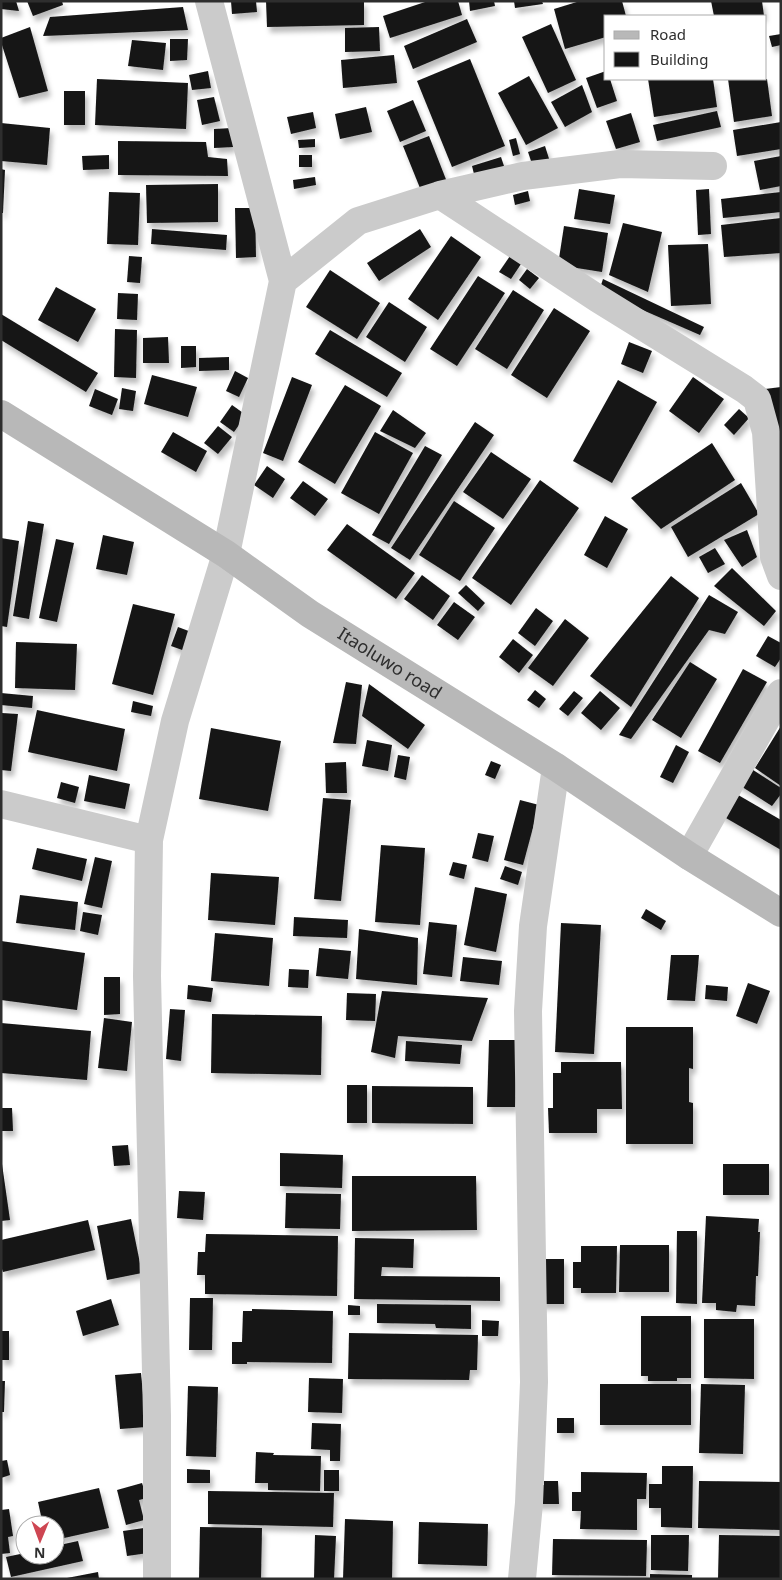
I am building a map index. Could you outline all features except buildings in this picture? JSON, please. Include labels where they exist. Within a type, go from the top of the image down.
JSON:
[{"type":"street","points":[[158,1579],[147,976],[149,840],[175,721],[226,554],[283,281],[209,1]]},
{"type":"street","points":[[283,281],[358,221],[440,195],[523,176],[620,164],[713,166]]},
{"type":"street","points":[[440,195],[597,298],[744,389],[757,399],[766,432],[774,557],[781,576]]},
{"type":"street","name":"Itaoluwo road","points":[[1,414],[226,554],[310,614],[556,767],[689,856],[781,913]]},
{"type":"street","points":[[689,856],[781,693]]},
{"type":"street","points":[[522,1579],[529,1503],[534,1382],[528,1011],[533,926],[556,767]]},
{"type":"street","points":[[1,804],[149,840]]}]
